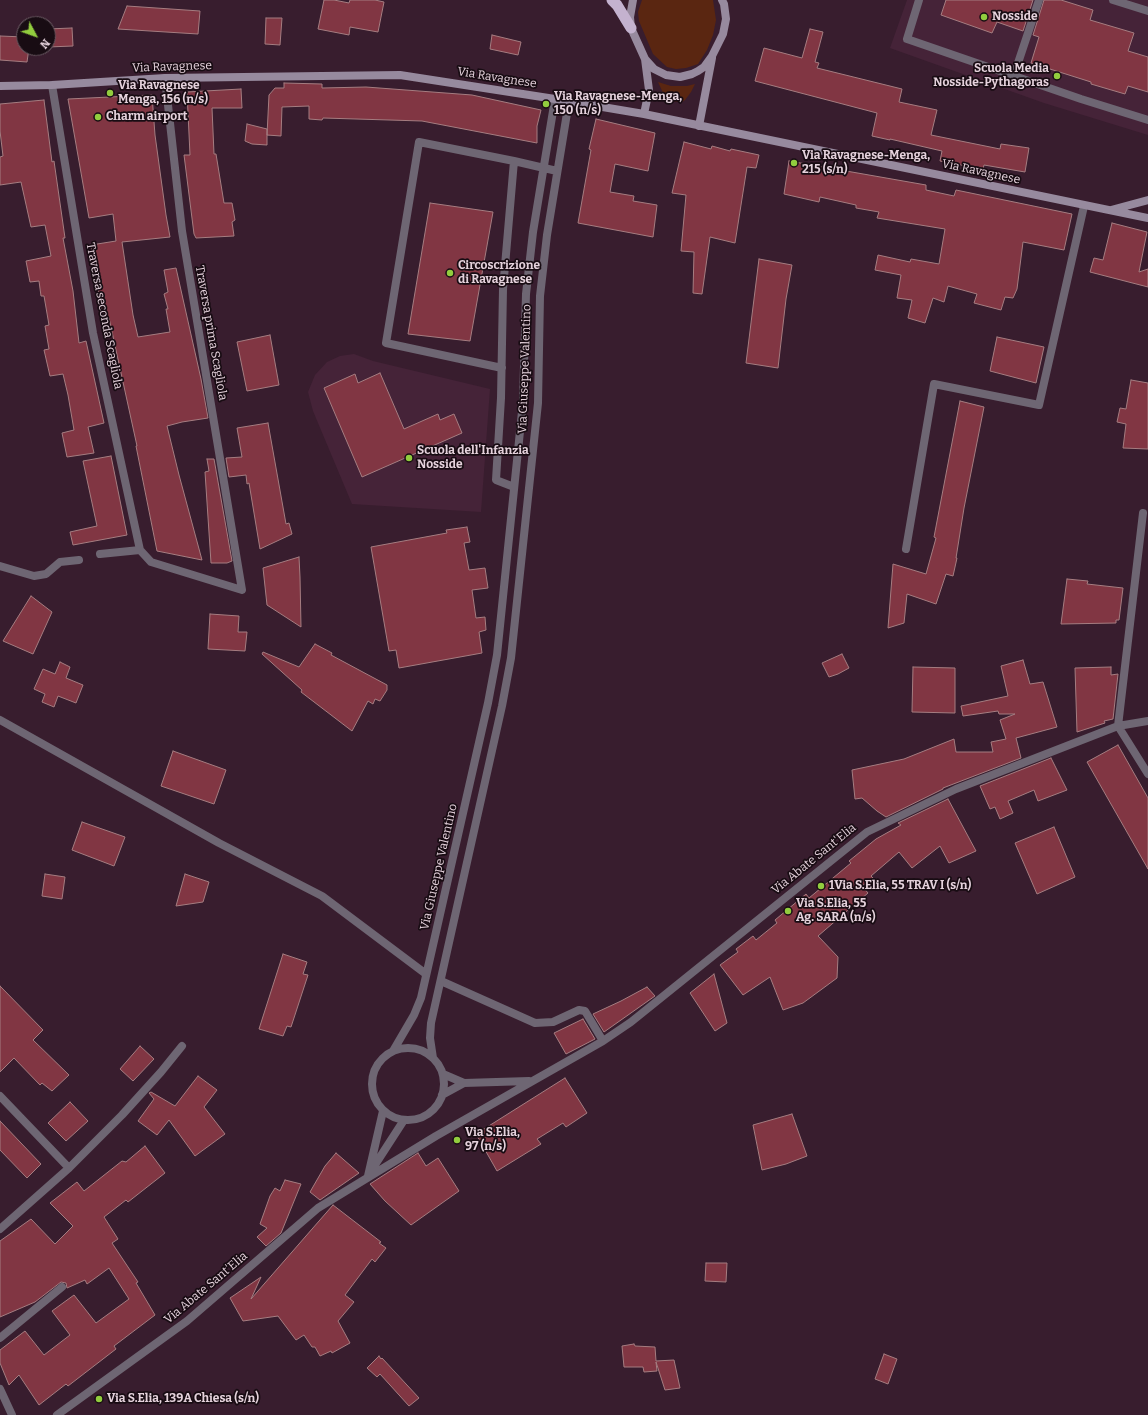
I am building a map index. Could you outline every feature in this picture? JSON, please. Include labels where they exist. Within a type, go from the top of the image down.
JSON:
[{"type":"highway","points":[[612,0],[617,5],[631,28]]},
{"type":"main road","points":[[633,0],[630,17],[631,28],[645,59],[649,90],[644,114]]},
{"type":"main road","points":[[645,59],[654,69],[666,75],[680,77],[698,71],[704,67],[712,56],[722,34],[726,19],[722,0]]},
{"type":"main road","points":[[700,126],[712,56]]},
{"type":"main road","name":"Via Ravagnese","points":[[0,86],[52,85],[165,78],[400,75],[644,114],[1148,218]]},
{"type":"main road","points":[[1108,210],[1148,200]]},
{"type":"street","points":[[919,0],[907,39],[1081,99],[1148,120]]},
{"type":"street","points":[[1014,75],[1039,0]]},
{"type":"street","points":[[1113,0],[1148,11]]},
{"type":"street","name":"Traversa prima Scagliola","points":[[140,550],[151,562],[242,590],[182,231],[165,78]]},
{"type":"street","name":"Traversa seconda Scagliola","points":[[52,85],[93,333],[140,550]]},
{"type":"street","name":"Via Giuseppe Valentino","points":[[393,1051],[414,1015],[421,998],[497,655],[523,402],[526,294],[533,232],[554,99]]},
{"type":"street","name":"Via Giuseppe Valentino","points":[[433,1058],[430,1030],[511,658],[538,403],[540,296],[546,235],[569,101]]},
{"type":"street","points":[[502,368],[386,343],[419,142],[557,171]]},
{"type":"street","points":[[514,161],[503,289],[502,368],[496,480],[514,486]]},
{"type":"street","points":[[906,549],[934,384],[1039,405],[1084,206]]},
{"type":"street","points":[[1143,513],[1118,726],[1148,774]]},
{"type":"street","points":[[100,554],[140,550]]},
{"type":"street","points":[[0,566],[34,576],[46,574],[60,562],[79,560]]},
{"type":"street","points":[[492,682],[506,686]]},
{"type":"street","points":[[0,720],[219,843],[322,896],[426,974]]},
{"type":"street","name":"Via Abate Sant'Elia","points":[[57,1415],[187,1321],[318,1208],[368,1176],[530,1081],[603,1041],[631,1022],[867,832],[956,788],[1118,726],[1148,721]]},
{"type":"street","points":[[441,981],[535,1023],[553,1022],[579,1010],[585,1011],[603,1041]]},
{"type":"street","points":[[0,1229],[69,1168],[122,1115],[161,1072],[182,1046]]},
{"type":"street","points":[[407,1048],[421,1050],[433,1058],[443,1074],[444,1085],[442,1095],[436,1106],[427,1114],[416,1119],[404,1120],[393,1117],[383,1111],[375,1099],[372,1085],[374,1071],[382,1059],[393,1051],[407,1048]]},
{"type":"street","name":"Via Abate Sant'Elia","points":[[443,1074],[464,1083],[530,1081]]},
{"type":"street","name":"Via Abate Sant'Elia","points":[[442,1095],[464,1083]]},
{"type":"street","points":[[0,1096],[69,1168]]},
{"type":"street","points":[[368,1176],[383,1111]]},
{"type":"street","name":"Via Abate Sant'Elia","points":[[368,1176],[404,1120]]},
{"type":"street","points":[[0,1338],[62,1287]]},
{"type":"street","points":[[0,1389],[12,1415]]},
{"type":"shaded area","points":[[642,0],[713,0],[716,20],[713,35],[707,50],[698,64],[686,68],[676,69],[667,67],[653,54],[639,21],[638,12]]},
{"type":"shaded area","name":"Scuola Media Nosside-Pythagoras","points":[[907,0],[1148,0],[1148,135],[1044,103],[890,48]]},
{"type":"shaded area","points":[[658,82],[671,86],[687,86],[695,84],[685,100],[678,102],[673,101],[664,95]]},
{"type":"shaded area","name":"Scuola dell'Infanzia Nosside","points":[[354,354],[373,361],[490,389],[481,512],[352,504],[313,411],[308,392],[315,375],[327,362],[340,356]]},
{"type":"building","points":[[324,0],[349,3],[350,0],[375,0],[384,2],[378,32],[350,27],[349,35],[318,29]]},
{"type":"building","name":"Nosside","points":[[946,0],[1033,0],[1023,31],[997,22],[992,33],[941,15]]},
{"type":"building","points":[[1044,0],[1061,0],[1093,10],[1090,20],[1134,33],[1128,51],[1148,57],[1148,92],[1128,86],[1125,94],[1031,63],[1039,37],[1033,35]]},
{"type":"building","points":[[127,6],[200,11],[198,34],[118,29]]},
{"type":"building","points":[[266,18],[282,18],[280,45],[265,44]]},
{"type":"building","points":[[72,28],[73,46],[56,47],[56,29]]},
{"type":"building","points":[[810,29],[823,32],[815,62],[819,63],[817,68],[902,89],[899,102],[937,110],[931,135],[1000,149],[1001,144],[1029,148],[1025,172],[984,165],[983,169],[940,161],[942,151],[872,136],[877,113],[755,81],[764,48],[802,58]]},
{"type":"building","points":[[492,35],[521,42],[518,55],[490,49]]},
{"type":"building","points":[[0,36],[16,37],[16,56],[28,56],[27,62],[0,60]]},
{"type":"building","points":[[284,83],[322,84],[322,88],[366,87],[472,95],[541,110],[537,126],[537,143],[422,121],[323,118],[322,120],[309,119],[309,106],[282,107],[281,136],[267,135],[269,95],[275,88],[284,88]]},
{"type":"building","points":[[241,89],[242,108],[212,108],[214,154],[216,154],[224,203],[232,203],[235,220],[232,222],[234,236],[196,238],[194,234],[184,155],[190,155],[187,92]]},
{"type":"building","points":[[152,95],[155,135],[170,237],[122,242],[133,315],[138,337],[170,332],[166,309],[168,309],[164,294],[168,292],[164,270],[176,268],[201,379],[208,418],[167,426],[202,560],[157,551],[137,446],[109,318],[103,319],[91,245],[116,241],[113,214],[89,218],[68,99]]},
{"type":"building","points":[[44,100],[52,162],[54,161],[65,238],[63,238],[73,291],[79,343],[86,341],[104,423],[88,427],[94,453],[67,457],[62,433],[74,430],[68,395],[63,374],[50,376],[44,350],[49,349],[45,326],[49,325],[44,296],[41,296],[39,281],[30,282],[26,261],[51,256],[45,225],[31,227],[21,182],[0,185],[0,157],[3,156],[0,131],[0,104]]},
{"type":"building","points":[[596,119],[655,133],[648,171],[615,164],[610,192],[634,196],[633,201],[657,205],[653,237],[578,223],[591,150],[589,149]]},
{"type":"building","points":[[247,124],[267,129],[267,145],[252,144],[245,141]]},
{"type":"building","points":[[684,142],[711,149],[712,146],[730,151],[731,149],[759,155],[756,168],[747,167],[735,243],[710,237],[702,294],[693,293],[694,252],[681,251],[686,195],[672,193]]},
{"type":"building","points":[[789,161],[926,185],[926,190],[954,196],[956,190],[1072,214],[1064,250],[1023,242],[1017,289],[1013,298],[1005,297],[1001,310],[974,303],[977,294],[948,286],[944,302],[933,298],[925,323],[908,318],[912,300],[897,298],[901,275],[875,270],[878,255],[910,262],[911,259],[939,264],[945,229],[877,218],[879,212],[856,208],[856,205],[820,197],[819,202],[784,194]]},
{"type":"building","name":"Circoscrizione di Ravagnese","points":[[430,203],[493,212],[470,341],[408,334]]},
{"type":"building","points":[[1112,223],[1147,232],[1139,272],[1148,269],[1148,287],[1090,272],[1094,258],[1103,260]]},
{"type":"building","points":[[759,259],[792,265],[786,299],[778,368],[746,363]]},
{"type":"building","points":[[270,335],[279,385],[247,391],[237,342]]},
{"type":"building","points":[[997,337],[1044,347],[1036,383],[990,371]]},
{"type":"building","points":[[380,373],[404,429],[438,414],[440,420],[454,414],[462,433],[362,477],[324,388],[355,374],[358,383]]},
{"type":"building","points":[[1131,380],[1148,383],[1148,449],[1123,448],[1126,424],[1117,422],[1120,408],[1126,409]]},
{"type":"building","points":[[960,401],[984,407],[964,508],[953,576],[946,574],[936,604],[907,594],[904,623],[888,628],[893,564],[926,574],[936,538],[934,537]]},
{"type":"building","points":[[268,423],[286,524],[289,523],[292,534],[260,549],[249,483],[247,484],[246,475],[229,477],[226,458],[242,457],[237,428]]},
{"type":"building","points":[[111,456],[127,535],[73,545],[70,532],[97,526],[83,461]]},
{"type":"building","points":[[207,459],[214,459],[232,561],[227,563],[211,563],[205,472],[209,471]]},
{"type":"building","points":[[467,527],[470,542],[464,543],[469,570],[485,568],[488,588],[472,590],[476,618],[485,617],[486,630],[479,632],[482,653],[399,668],[396,650],[389,651],[371,547],[447,533],[446,530]]},
{"type":"building","points":[[299,557],[301,627],[267,605],[263,568]]},
{"type":"building","points":[[1067,579],[1088,581],[1087,584],[1123,588],[1119,620],[1116,620],[1116,623],[1061,624]]},
{"type":"building","points":[[31,596],[52,612],[33,654],[3,641]]},
{"type":"building","points":[[210,614],[239,616],[238,632],[247,632],[245,651],[208,649]]},
{"type":"building","points":[[315,644],[332,653],[331,655],[387,685],[387,690],[380,701],[375,699],[373,704],[368,701],[352,731],[301,692],[302,690],[262,654],[263,652],[299,667]]},
{"type":"building","points":[[842,654],[849,668],[829,677],[822,663]]},
{"type":"building","points":[[1023,660],[1030,684],[1043,682],[1057,727],[1016,738],[1021,758],[943,788],[886,817],[862,798],[855,799],[852,770],[904,759],[954,739],[956,752],[993,752],[991,742],[1006,739],[1000,720],[1015,714],[999,714],[998,711],[963,716],[961,706],[1008,696],[1001,666]]},
{"type":"building","points":[[60,662],[70,667],[66,678],[83,685],[76,703],[58,696],[54,707],[42,702],[45,694],[34,689],[43,669],[55,674]]},
{"type":"building","points":[[913,667],[955,668],[955,713],[912,712]]},
{"type":"building","points":[[1111,667],[1111,675],[1118,674],[1113,719],[1077,732],[1075,668]]},
{"type":"building","points":[[1118,745],[1148,798],[1148,869],[1087,762]]},
{"type":"building","points":[[173,751],[226,770],[214,804],[161,786]]},
{"type":"building","points":[[1051,758],[1067,790],[1038,801],[1034,790],[1008,801],[1013,813],[1000,819],[995,807],[990,809],[980,786]]},
{"type":"building","points":[[948,799],[976,851],[949,863],[940,846],[912,868],[899,852],[871,876],[873,878],[862,886],[868,893],[818,936],[838,957],[837,978],[803,1003],[783,1010],[770,977],[743,995],[720,965],[738,952],[736,949],[753,936],[756,940],[777,923],[775,920],[806,894],[809,898],[851,863],[849,861],[876,839],[901,825],[898,823]]},
{"type":"building","points":[[82,822],[125,837],[114,866],[72,850]]},
{"type":"building","points":[[1054,827],[1075,877],[1037,894],[1015,843]]},
{"type":"building","points":[[45,874],[65,877],[62,899],[42,896]]},
{"type":"building","points":[[185,874],[209,882],[203,902],[176,906]]},
{"type":"building","points":[[283,954],[307,962],[303,974],[308,975],[291,1027],[287,1026],[283,1036],[259,1029]]},
{"type":"building","points":[[714,974],[727,1023],[715,1031],[690,993]]},
{"type":"building","points":[[0,986],[43,1030],[33,1040],[69,1075],[52,1091],[42,1083],[40,1085],[14,1058],[0,1072]]},
{"type":"building","points":[[647,987],[655,996],[604,1032],[593,1014]]},
{"type":"building","points":[[583,1019],[595,1039],[566,1054],[554,1033]]},
{"type":"building","points":[[140,1046],[154,1059],[133,1081],[120,1069]]},
{"type":"building","points":[[198,1076],[217,1090],[204,1107],[225,1134],[195,1156],[169,1120],[157,1135],[138,1121],[154,1099],[149,1093],[151,1092],[175,1106]]},
{"type":"building","points":[[565,1078],[587,1113],[566,1127],[563,1123],[537,1139],[541,1144],[497,1171],[476,1134]]},
{"type":"building","points":[[70,1102],[88,1121],[66,1141],[48,1123]]},
{"type":"building","points":[[792,1114],[807,1156],[786,1164],[762,1170],[753,1125]]},
{"type":"building","points":[[0,1121],[41,1164],[27,1178],[0,1150]]},
{"type":"building","points":[[145,1146],[165,1173],[128,1202],[126,1200],[104,1217],[118,1239],[112,1243],[138,1282],[136,1283],[155,1315],[114,1346],[116,1349],[68,1386],[66,1384],[39,1405],[19,1375],[9,1385],[0,1363],[0,1350],[25,1331],[44,1355],[70,1335],[52,1311],[74,1295],[96,1323],[129,1299],[109,1268],[87,1284],[85,1280],[67,1288],[66,1283],[61,1282],[35,1302],[0,1317],[0,1241],[31,1219],[55,1244],[73,1226],[50,1203],[77,1182],[84,1191],[122,1161],[126,1162]]},
{"type":"building","points":[[336,1153],[359,1173],[320,1200],[310,1192],[325,1166]]},
{"type":"building","points":[[418,1153],[426,1166],[438,1158],[459,1191],[411,1225],[385,1201],[370,1184]]},
{"type":"building","points":[[285,1180],[301,1184],[281,1233],[266,1246],[257,1237],[267,1228],[260,1224],[270,1196],[275,1188],[280,1191]]},
{"type":"building","points":[[333,1205],[381,1242],[379,1243],[386,1248],[375,1262],[372,1259],[345,1295],[354,1302],[338,1321],[350,1343],[332,1353],[331,1351],[320,1356],[315,1347],[312,1347],[304,1335],[296,1340],[278,1316],[243,1321],[230,1298],[261,1277],[251,1299]]},
{"type":"building","points":[[706,1263],[727,1263],[726,1282],[705,1281]]},
{"type":"building","points":[[634,1344],[635,1346],[655,1347],[656,1361],[674,1360],[680,1388],[665,1390],[656,1362],[657,1371],[644,1372],[643,1367],[624,1367],[622,1346]]},
{"type":"building","points":[[884,1354],[897,1359],[888,1384],[875,1379]]},
{"type":"building","points":[[379,1356],[419,1398],[409,1406],[380,1374],[377,1377],[367,1368]]},
{"type":"place","name":"Nosside","points":[[984,17]]},
{"type":"place","name":"Scuola Media Nosside-Pythagoras","points":[[1057,76]]},
{"type":"place","name":"Via Ravagnese Menga, 156 (n/s)","points":[[110,93]]},
{"type":"place","name":"Via Ravagnese-Menga, 150 (n/s)","points":[[546,104]]},
{"type":"place","name":"Charm airport","points":[[98,117]]},
{"type":"place","name":"Via Ravagnese-Menga, 215 (s/n)","points":[[794,163]]},
{"type":"place","name":"Circoscrizione di Ravagnese","points":[[450,273]]},
{"type":"place","name":"Scuola dell'Infanzia Nosside","points":[[409,458]]},
{"type":"place","name":"1Via S.Elia, 55 TRAV I (s/n)","points":[[821,886]]},
{"type":"place","name":"Via S.Elia, 55 Ag. SARA (n/s)","points":[[788,911]]},
{"type":"place","name":"Via S.Elia, 97 (n/s)","points":[[457,1140]]},
{"type":"place","name":"Via S.Elia, 139A Chiesa (s/n)","points":[[99,1399]]}]
